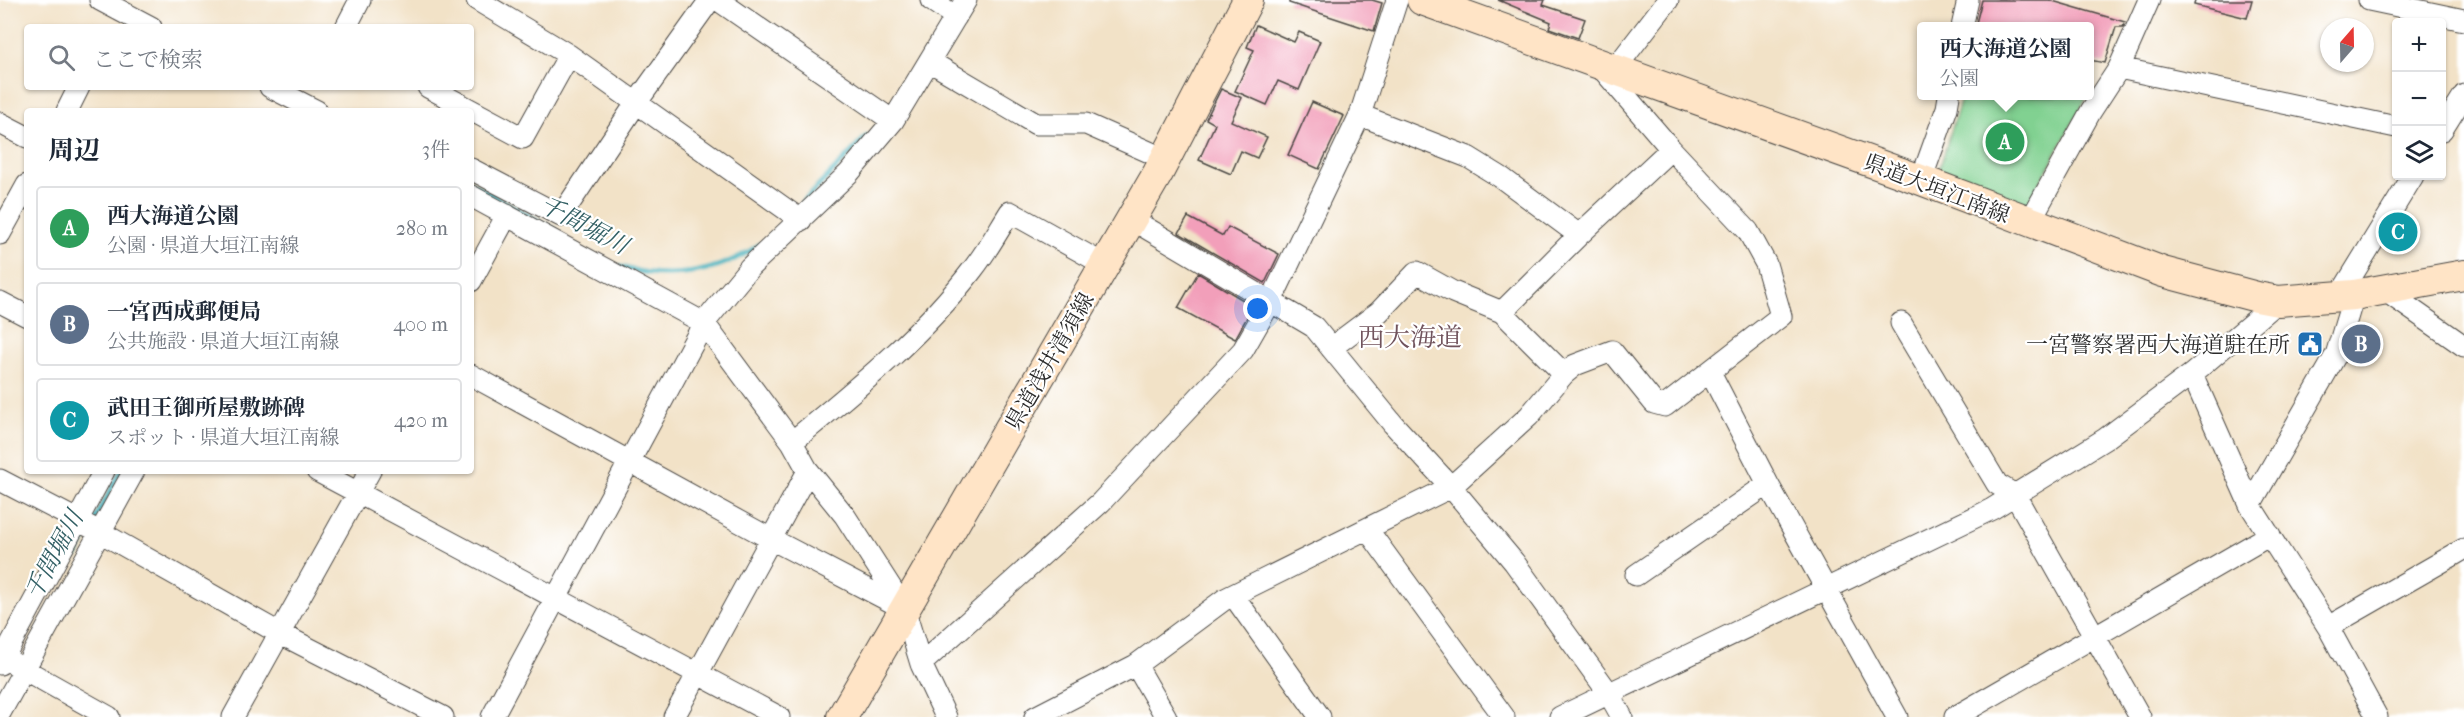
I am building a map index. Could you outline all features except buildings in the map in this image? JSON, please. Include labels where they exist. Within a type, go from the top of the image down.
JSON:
[{"type":"main road","name":"県道浅井清須線","points":[[843,717],[1165,159],[1248,0]]},
{"type":"main road","name":"県道大垣江南線","points":[[1422,0],[1921,180],[2029,223],[2163,272],[2257,297],[2278,301],[2347,295],[2464,275]]},
{"type":"street","points":[[100,0],[118,13],[144,24]]},
{"type":"street","points":[[348,24],[360,0]]},
{"type":"street","points":[[477,0],[569,55],[801,220]]},
{"type":"street","points":[[474,197],[515,208],[561,216],[637,102],[710,0]]},
{"type":"street","points":[[718,0],[893,121]]},
{"type":"street","points":[[492,717],[704,323],[750,267],[849,173],[893,121],[961,9],[931,0]]},
{"type":"street","points":[[921,664],[1101,502],[1243,350],[1271,301],[1360,115],[1397,0]]},
{"type":"street","points":[[1035,717],[1136,665],[1233,595],[1450,487],[1529,416],[1564,374],[1575,365],[1612,351],[1654,403],[1665,406],[1781,316],[1766,264],[1748,231],[1671,149],[1605,67],[1668,0]]},
{"type":"street","points":[[1963,22],[1968,0]]},
{"type":"street","points":[[2029,223],[2091,111],[2119,68],[2149,0]]},
{"type":"street","points":[[2369,0],[2400,3],[2464,21]]},
{"type":"street","points":[[474,112],[523,138],[569,55]]},
{"type":"street","points":[[929,62],[1036,124],[1086,124],[1165,159]]},
{"type":"street","points":[[2119,68],[2392,126]]},
{"type":"street","points":[[69,108],[78,90]]},
{"type":"street","points":[[278,90],[310,103]]},
{"type":"street","points":[[434,90],[467,108]]},
{"type":"street","points":[[2445,126],[2464,95]]},
{"type":"street","points":[[1921,180],[1948,100]]},
{"type":"street","points":[[1360,115],[1468,157],[1502,178],[1579,235]]},
{"type":"street","points":[[0,123],[24,135]]},
{"type":"street","points":[[1502,312],[1579,235],[1671,149]]},
{"type":"street","points":[[474,172],[515,208],[704,323],[792,442],[808,471],[845,516],[904,608],[921,664],[946,717]]},
{"type":"street","points":[[2250,505],[2336,356],[2347,295],[2411,180]]},
{"type":"street","points":[[0,234],[24,190]]},
{"type":"street","points":[[474,276],[515,208]]},
{"type":"street","points":[[792,442],[851,394],[936,314],[974,268],[1010,212],[1105,265]]},
{"type":"street","points":[[1131,219],[1314,327],[1393,424],[1514,562],[1608,692],[1622,717]]},
{"type":"street","points":[[1331,348],[1378,312],[1417,272],[1453,292],[1502,312],[1564,374]]},
{"type":"street","points":[[2384,290],[2464,346]]},
{"type":"street","points":[[1560,717],[1992,509],[2105,439],[2192,374],[2278,301]]},
{"type":"street","points":[[0,302],[24,314]]},
{"type":"street","points":[[1901,323],[1997,484],[2014,495],[2140,717]]},
{"type":"street","points":[[1710,372],[1768,484],[1897,717]]},
{"type":"street","points":[[2192,374],[2250,505],[2328,627],[2377,717]]},
{"type":"street","points":[[474,377],[771,539],[904,608]]},
{"type":"street","points":[[674,717],[808,471]]},
{"type":"street","points":[[0,713],[23,670],[89,526],[103,474]]},
{"type":"street","points":[[109,717],[1,660],[89,526],[132,474]]},
{"type":"street","points":[[322,474],[779,717]]},
{"type":"street","points":[[233,717],[368,474]]},
{"type":"street","points":[[0,480],[89,526],[279,633],[443,717]]},
{"type":"street","points":[[1636,575],[1768,484]]},
{"type":"street","points":[[1367,529],[1504,717]]},
{"type":"street","points":[[1955,717],[2092,636],[2270,536]]},
{"type":"street","points":[[2328,627],[2464,549]]},
{"type":"street","points":[[1233,595],[1320,717]]},
{"type":"street","points":[[1136,665],[1166,717]]},
{"type":"green space","points":[[1961,100],[2085,100],[2026,208],[1938,173]]},
{"type":"waterway","name":"千間堀川","points":[[803,202],[867,136]]},
{"type":"waterway","name":"千間堀川","points":[[474,185],[555,230]]},
{"type":"waterway","name":"千間堀川","points":[[620,267],[656,274],[692,272],[726,263],[759,245]]},
{"type":"waterway","name":"千間堀川","points":[[93,523],[119,474]]},
{"type":"waterway","name":"千間堀川","points":[[75,557],[89,531]]},
{"type":"place","name":"西大海道公園","points":[[2005,142]]},
{"type":"place","name":"武田王御所屋敷跡碑","points":[[2398,232]]},
{"type":"place","name":"一宮警察署西大海道駐在所","points":[[2310,344]]},
{"type":"place","name":"一宮西成郵便局","points":[[2361,344]]},
{"type":"district","name":"西大海道","points":[[1410,337]]}]
